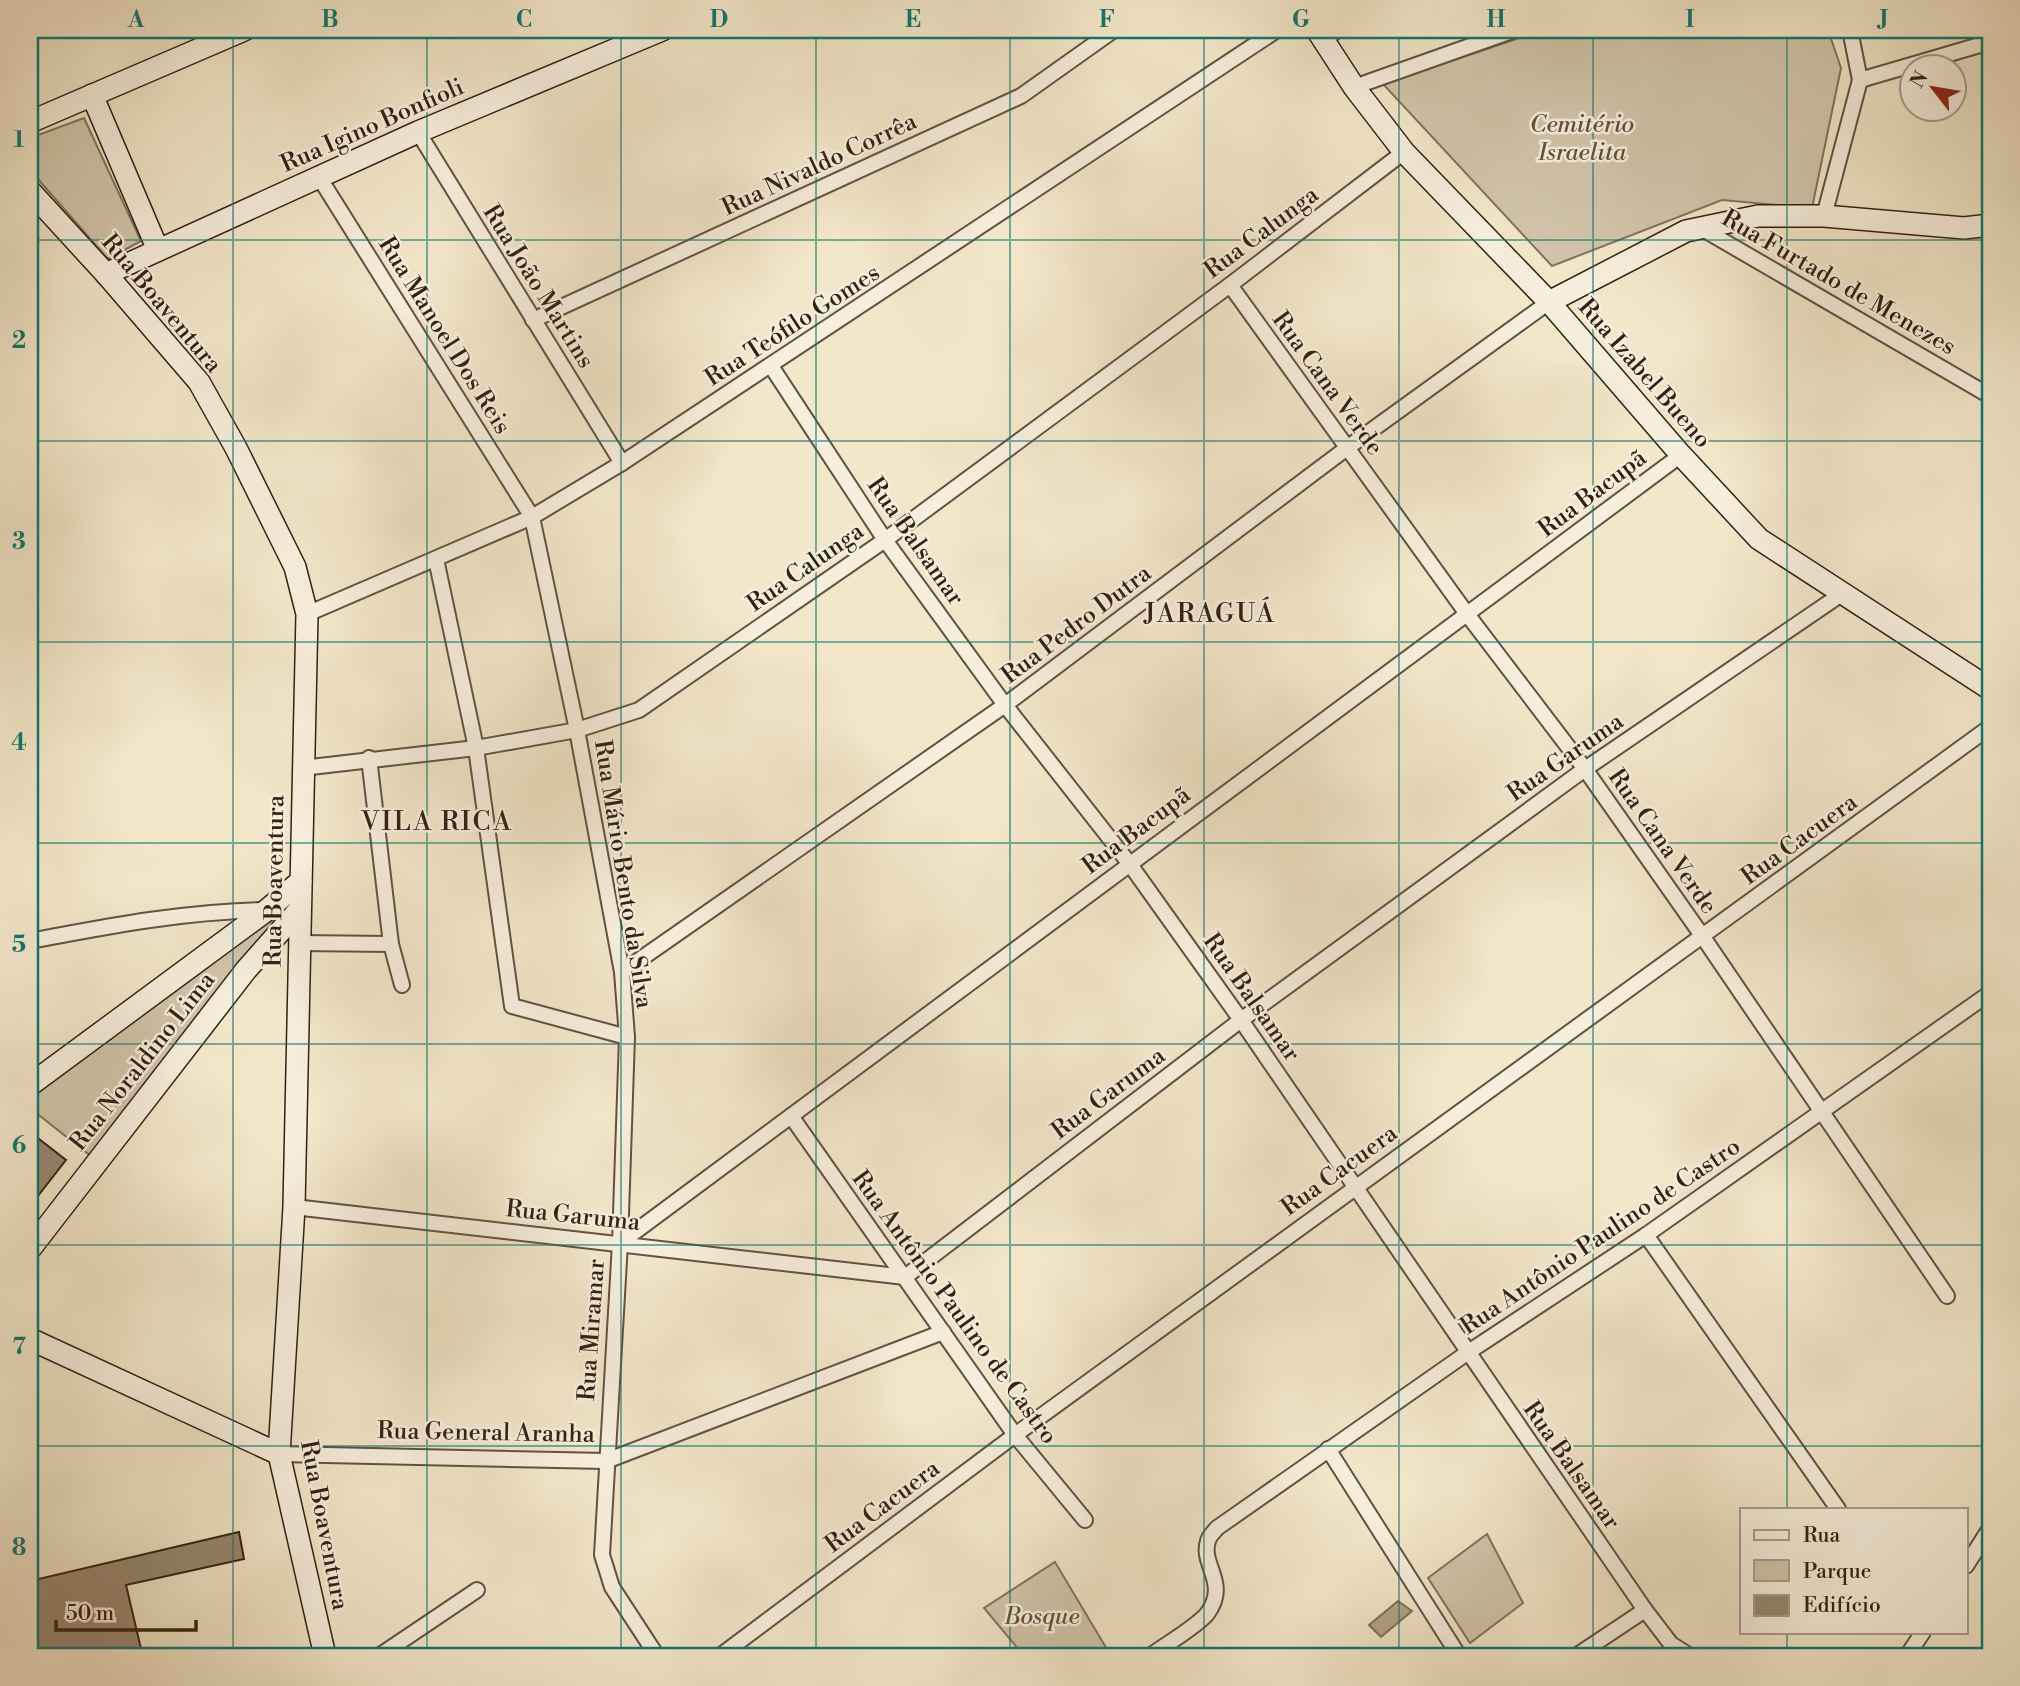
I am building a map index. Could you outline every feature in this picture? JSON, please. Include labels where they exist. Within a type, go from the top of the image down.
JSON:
[{"type":"street","points":[[30,122],[244,30]]},
{"type":"street","name":"Rua Igino Bonfioli","points":[[106,274],[418,132],[662,30]]},
{"type":"street","name":"Rua Nivaldo Corrêa","points":[[533,320],[1021,96],[1114,30]]},
{"type":"street","name":"Rua Teófilo Gomes","points":[[307,614],[531,517],[622,463],[1277,30]]},
{"type":"street","points":[[1354,88],[1515,30]]},
{"type":"street","points":[[1824,216],[1860,80],[1850,30]]},
{"type":"street","name":"Rua Izabel Bueno","points":[[1326,34],[1354,88],[1404,152],[1549,302],[1681,455],[1759,539],[1990,689]]},
{"type":"street","points":[[1860,80],[1990,42]]},
{"type":"street","points":[[92,95],[158,250]]},
{"type":"street","name":"Rua João Martins","points":[[418,132],[622,463]]},
{"type":"street","name":"Rua Calunga","points":[[302,768],[369,758],[476,748],[577,730],[639,710],[885,540],[1230,285],[1404,152]]},
{"type":"street","name":"Rua Manoel Dos Reis","points":[[319,177],[531,517]]},
{"type":"street","name":"Rua Boaventura","points":[[30,191],[106,274],[199,383],[236,448],[295,567],[307,614],[293,1207],[279,1454],[323,1655]]},
{"type":"street","points":[[1549,302],[1686,231],[1758,216],[1824,216],[1964,228],[1990,225]]},
{"type":"street","name":"Rua Furtado de Menezes","points":[[1701,228],[1990,396]]},
{"type":"street","name":"Rua Cana Verde","points":[[1230,285],[1467,614],[1585,769],[1703,937],[1947,1296]]},
{"type":"street","name":"Rua Pedro Dutra","points":[[622,972],[1005,705],[1347,448],[1549,302]]},
{"type":"street","name":"Rua Balsamar","points":[[771,366],[885,540],[1005,705],[1129,863],[1241,1020],[1645,1610],[1671,1644],[1690,1656]]},
{"type":"street","name":"Rua Bacupã","points":[[620,1243],[1681,455]]},
{"type":"street","name":"Rua Mário Bento da Silva","points":[[531,517],[577,730],[622,972],[627,1037],[620,1243]]},
{"type":"street","points":[[436,559],[476,748],[512,1006],[627,1037]]},
{"type":"street","name":"Rua Garuma","points":[[293,1207],[905,1277],[1241,1020],[1585,769],[1843,593]]},
{"type":"street","name":"Rua Cacuera","points":[[720,1656],[1015,1434],[1990,727]]},
{"type":"street","points":[[369,758],[391,944],[402,985]]},
{"type":"street","points":[[30,1085],[267,910],[301,881]]},
{"type":"street","points":[[30,941],[150,919],[211,912],[300,909]]},
{"type":"street","name":"Rua Noraldino Lima","points":[[30,1249],[246,970],[300,909]]},
{"type":"street","points":[[299,943],[391,944]]},
{"type":"street","name":"Rua Antônio Paulino de Castro","points":[[1150,1656],[1206,1614],[1215,1597],[1216,1580],[1207,1552],[1208,1540],[1217,1528],[1233,1515],[1467,1353],[1646,1235],[1990,993]]},
{"type":"street","name":"Rua Antônio Paulino de Castro","points":[[792,1116],[1015,1434],[1085,1520]]},
{"type":"street","points":[[1646,1235],[1837,1508]]},
{"type":"street","name":"Rua Miramar","points":[[620,1243],[602,1555],[612,1587],[657,1656]]},
{"type":"street","name":"Rua General Aranha","points":[[30,1339],[279,1454],[606,1461],[943,1332]]},
{"type":"street","points":[[1328,1448],[1459,1656]]},
{"type":"street","points":[[1968,1563],[1990,1528]]},
{"type":"street","points":[[379,1656],[477,1590]]},
{"type":"street","points":[[1576,1656],[1645,1610]]},
{"type":"street","points":[[1907,1656],[1922,1634]]},
{"type":"green space","name":"Cemitério Israelita","points":[[1543,30],[1828,30],[1841,68],[1812,208],[1722,200],[1552,266],[1383,84]]},
{"type":"green space","points":[[84,118],[141,241],[108,259],[30,170],[30,138]]},
{"type":"green space","points":[[285,909],[92,1157],[30,1108],[30,1095]]},
{"type":"green space","points":[[1487,1534],[1523,1603],[1470,1643],[1428,1578]]},
{"type":"green space","name":"Bosque","points":[[1055,1562],[1111,1656],[1024,1656],[984,1608]]},
{"type":"shaded area","points":[[1398,1601],[1412,1611],[1381,1637],[1369,1625]]},
{"type":"building","points":[[30,1132],[66,1160],[30,1206]]},
{"type":"building","points":[[239,1532],[244,1559],[126,1585],[142,1653],[130,1656],[30,1656],[30,1581]]},
{"type":"district","name":"JARAGUÁ","points":[[1210,613]]},
{"type":"district","name":"VILA RICA","points":[[437,821]]}]
